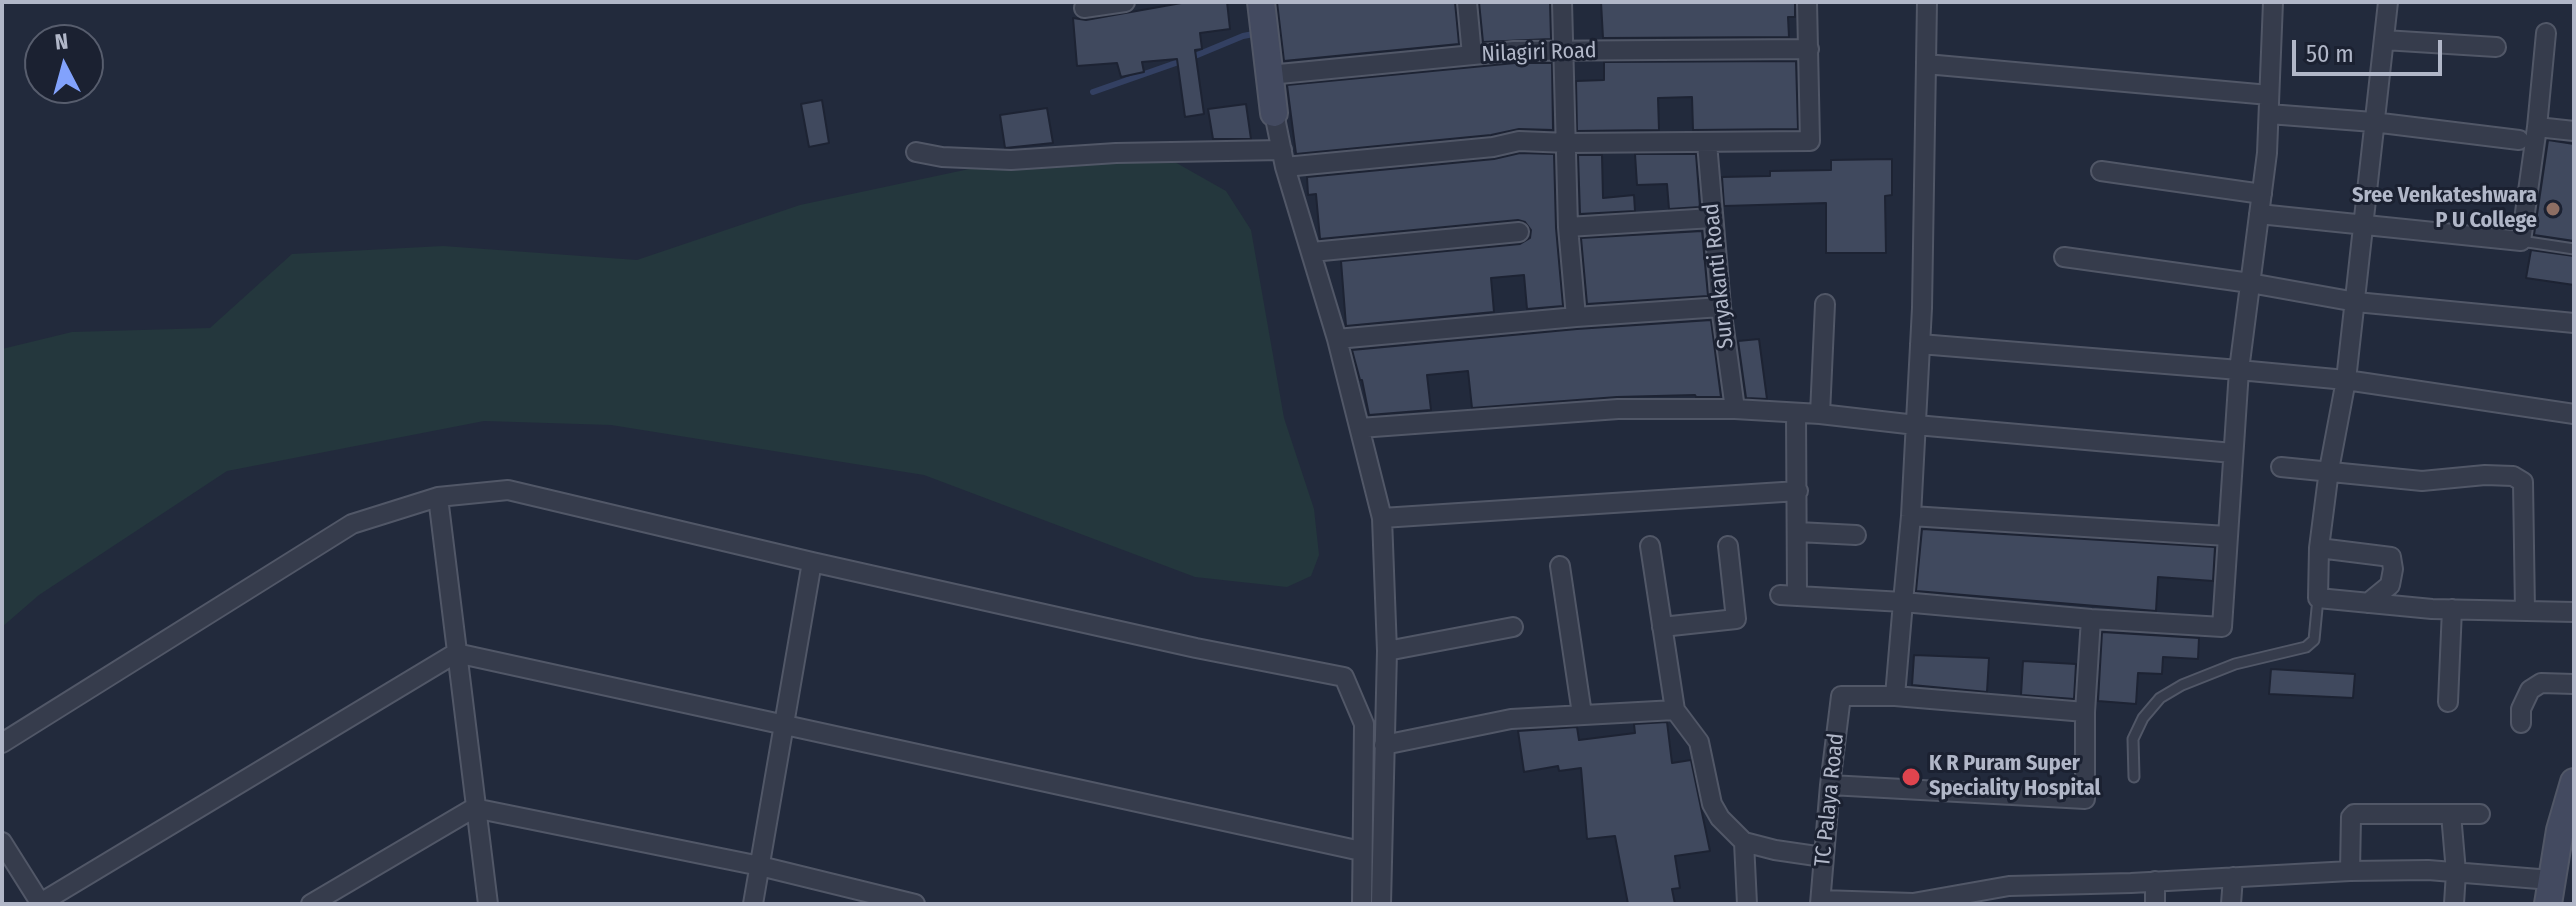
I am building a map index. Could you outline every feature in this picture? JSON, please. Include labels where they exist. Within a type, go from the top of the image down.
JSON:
[{"type":"street","points":[[1084,8],[1125,2]]},
{"type":"street","points":[[1261,2],[1274,113],[1283,158],[1337,339],[1382,518],[1387,651],[1381,904]]},
{"type":"street","points":[[1467,2],[1472,55]]},
{"type":"street","points":[[1562,2],[1568,227],[1576,317]]},
{"type":"street","points":[[916,152],[942,157],[1011,160],[1116,153],[1283,158],[1493,147],[1519,141],[1810,141],[1807,2]]},
{"type":"street","points":[[1927,2],[1920,344],[1911,516],[1895,696],[2085,712]]},
{"type":"street","points":[[1796,413],[1798,532],[1789,595],[2222,627],[2239,370],[2267,153],[2273,2]]},
{"type":"street","points":[[2388,2],[2356,302],[2319,548],[2318,598],[2452,609],[2574,612]]},
{"type":"street","points":[[2259,214],[2521,241],[2546,33]]},
{"type":"street","points":[[2384,40],[2496,47]]},
{"type":"street","name":"Nilagiri Road","points":[[1269,75],[1514,51],[1809,49]]},
{"type":"street","points":[[1926,64],[2269,95]]},
{"type":"street","points":[[2269,114],[2373,122],[2519,140]]},
{"type":"street","points":[[2537,127],[2574,131]]},
{"type":"street","name":"Suryakanti Road","points":[[1707,143],[1721,307],[1735,409]]},
{"type":"street","points":[[2101,171],[2262,194]]},
{"type":"street","points":[[1568,227],[1712,218]]},
{"type":"street","points":[[1312,252],[1519,232]]},
{"type":"street","points":[[2064,257],[2250,283],[2356,302],[2574,323]]},
{"type":"street","points":[[1820,414],[1825,304]]},
{"type":"street","points":[[1337,339],[1721,307]]},
{"type":"street","points":[[1920,344],[2346,380],[2574,414]]},
{"type":"street","points":[[1360,428],[1618,409],[1735,409],[1820,414],[2233,453]]},
{"type":"street","points":[[2281,467],[2422,481],[2485,475],[2513,476],[2523,482],[2525,611]]},
{"type":"street","points":[[2,743],[352,524],[438,497],[508,490],[1196,648],[1344,677],[1364,724],[1362,904]]},
{"type":"street","points":[[1382,518],[1798,491]]},
{"type":"street","points":[[438,497],[488,904]]},
{"type":"street","points":[[1911,516],[2227,536]]},
{"type":"street","points":[[1798,532],[1856,535]]},
{"type":"street","points":[[1650,546],[1675,710],[1699,742],[1712,804],[1720,818],[1744,842],[1823,857]]},
{"type":"street","points":[[1662,627],[1736,619],[1728,546]]},
{"type":"street","points":[[2319,548],[2391,557],[2393,569],[2390,585],[2368,603]]},
{"type":"street","points":[[753,904],[812,562]]},
{"type":"street","points":[[1560,566],[1582,714]]},
{"type":"street","points":[[2448,702],[2452,609]]},
{"type":"street","points":[[1830,785],[2085,799],[2085,712],[2091,619]]},
{"type":"street","points":[[1387,651],[1513,627]]},
{"type":"street","points":[[2,842],[40,903],[456,653],[1361,851]]},
{"type":"street","points":[[2521,723],[2521,709],[2530,690],[2541,683],[2574,684]]},
{"type":"street","name":"TC Palaya Road","points":[[1820,902],[1841,696],[1895,696]]},
{"type":"street","points":[[1384,745],[1511,719],[1675,710]]},
{"type":"street","points":[[1820,902],[1914,904],[2009,886],[2350,871],[2456,872],[2549,892],[2567,832],[2574,782]]},
{"type":"street","points":[[311,904],[474,808],[760,866],[915,904]]},
{"type":"street","points":[[2350,871],[2351,817],[2354,814],[2480,814]]},
{"type":"street","points":[[2451,814],[2456,872],[2454,904]]},
{"type":"street","points":[[1744,842],[1747,904]]},
{"type":"street","points":[[2231,904],[2233,877]]},
{"type":"street","points":[[2155,881],[2155,904]]},
{"type":"lane","points":[[2521,241],[2574,249]]},
{"type":"lane","points":[[2134,777],[2133,739],[2143,718],[2160,698],[2182,685],[2235,664],[2306,647],[2314,640],[2318,598]]},
{"type":"shaded area","points":[[1150,148],[1226,191],[1251,230],[1284,418],[1314,509],[1319,555],[1311,576],[1287,587],[1195,577],[924,475],[611,425],[484,421],[227,471],[39,595],[2,627],[2,349],[72,332],[210,328],[292,254],[443,246],[637,260],[800,205],[988,165]]},
{"type":"building","points":[[1187,2],[1227,2],[1230,29],[1200,33],[1202,49],[1195,50],[1204,114],[1185,117],[1177,59],[1142,62],[1144,72],[1121,77],[1117,63],[1077,66],[1073,18],[1086,20]]},
{"type":"building","points":[[1277,2],[1455,2],[1459,44],[1284,61]]},
{"type":"building","points":[[1479,2],[1550,2],[1551,39],[1483,42]]},
{"type":"building","points":[[1601,2],[1795,2],[1795,17],[1788,17],[1789,37],[1603,38]]},
{"type":"building","points":[[1796,61],[1798,129],[1693,130],[1692,97],[1658,98],[1659,130],[1577,131],[1576,81],[1604,80],[1604,62]]},
{"type":"building","points":[[1515,63],[1552,63],[1553,130],[1519,129],[1491,135],[1296,154],[1287,85]]},
{"type":"building","points":[[822,100],[829,143],[809,147],[801,104]]},
{"type":"building","points":[[1246,104],[1251,139],[1213,139],[1208,109]]},
{"type":"building","points":[[1047,108],[1053,143],[1005,148],[1000,115]]},
{"type":"building","points":[[2548,140],[2574,144],[2574,241],[2534,235]]},
{"type":"building","points":[[1520,153],[1554,154],[1563,306],[1527,309],[1524,275],[1491,278],[1494,312],[1346,326],[1341,261],[1520,244],[1530,238],[1531,230],[1525,222],[1518,220],[1320,239],[1316,194],[1308,195],[1307,177],[1494,159]]},
{"type":"building","points":[[1635,154],[1696,154],[1700,207],[1669,209],[1667,184],[1637,185]]},
{"type":"building","points":[[1578,155],[1602,155],[1603,198],[1634,195],[1635,211],[1580,214]]},
{"type":"building","points":[[1892,159],[1892,195],[1885,196],[1886,253],[1826,253],[1826,203],[1724,206],[1722,177],[1770,176],[1770,171],[1831,170],[1831,160]]},
{"type":"building","points":[[1702,231],[1708,296],[1587,304],[1581,238]]},
{"type":"building","points":[[2531,250],[2574,256],[2574,285],[2526,278]]},
{"type":"building","points":[[1711,320],[1721,397],[1617,397],[1472,408],[1468,371],[1427,375],[1431,410],[1369,415],[1352,350],[1577,329]]},
{"type":"building","points":[[1759,339],[1767,399],[1746,398],[1738,341]]},
{"type":"building","points":[[1922,529],[2215,547],[2213,581],[2158,577],[2156,611],[1916,591]]},
{"type":"building","points":[[2102,632],[2199,638],[2198,659],[2163,657],[2162,674],[2138,673],[2136,704],[2098,701]]},
{"type":"building","points":[[1914,655],[1989,658],[1987,692],[1912,685]]},
{"type":"building","points":[[2023,661],[2076,664],[2074,699],[2021,695]]},
{"type":"building","points":[[2271,669],[2355,674],[2353,698],[2269,694]]},
{"type":"building","points":[[1667,722],[1672,763],[1691,760],[1710,851],[1675,856],[1680,888],[1672,889],[1675,904],[1628,904],[1615,836],[1587,839],[1581,768],[1559,771],[1558,766],[1524,772],[1518,731],[1577,727],[1579,740],[1635,733],[1634,724]]},
{"type":"waterway","points":[[1093,92],[1243,36],[1259,33]]},
{"type":"place","name":"Sree Venkateshwara P U College","points":[[2553,209]]},
{"type":"place","name":"K R Puram Super Speciality Hospital","points":[[1911,777]]}]
